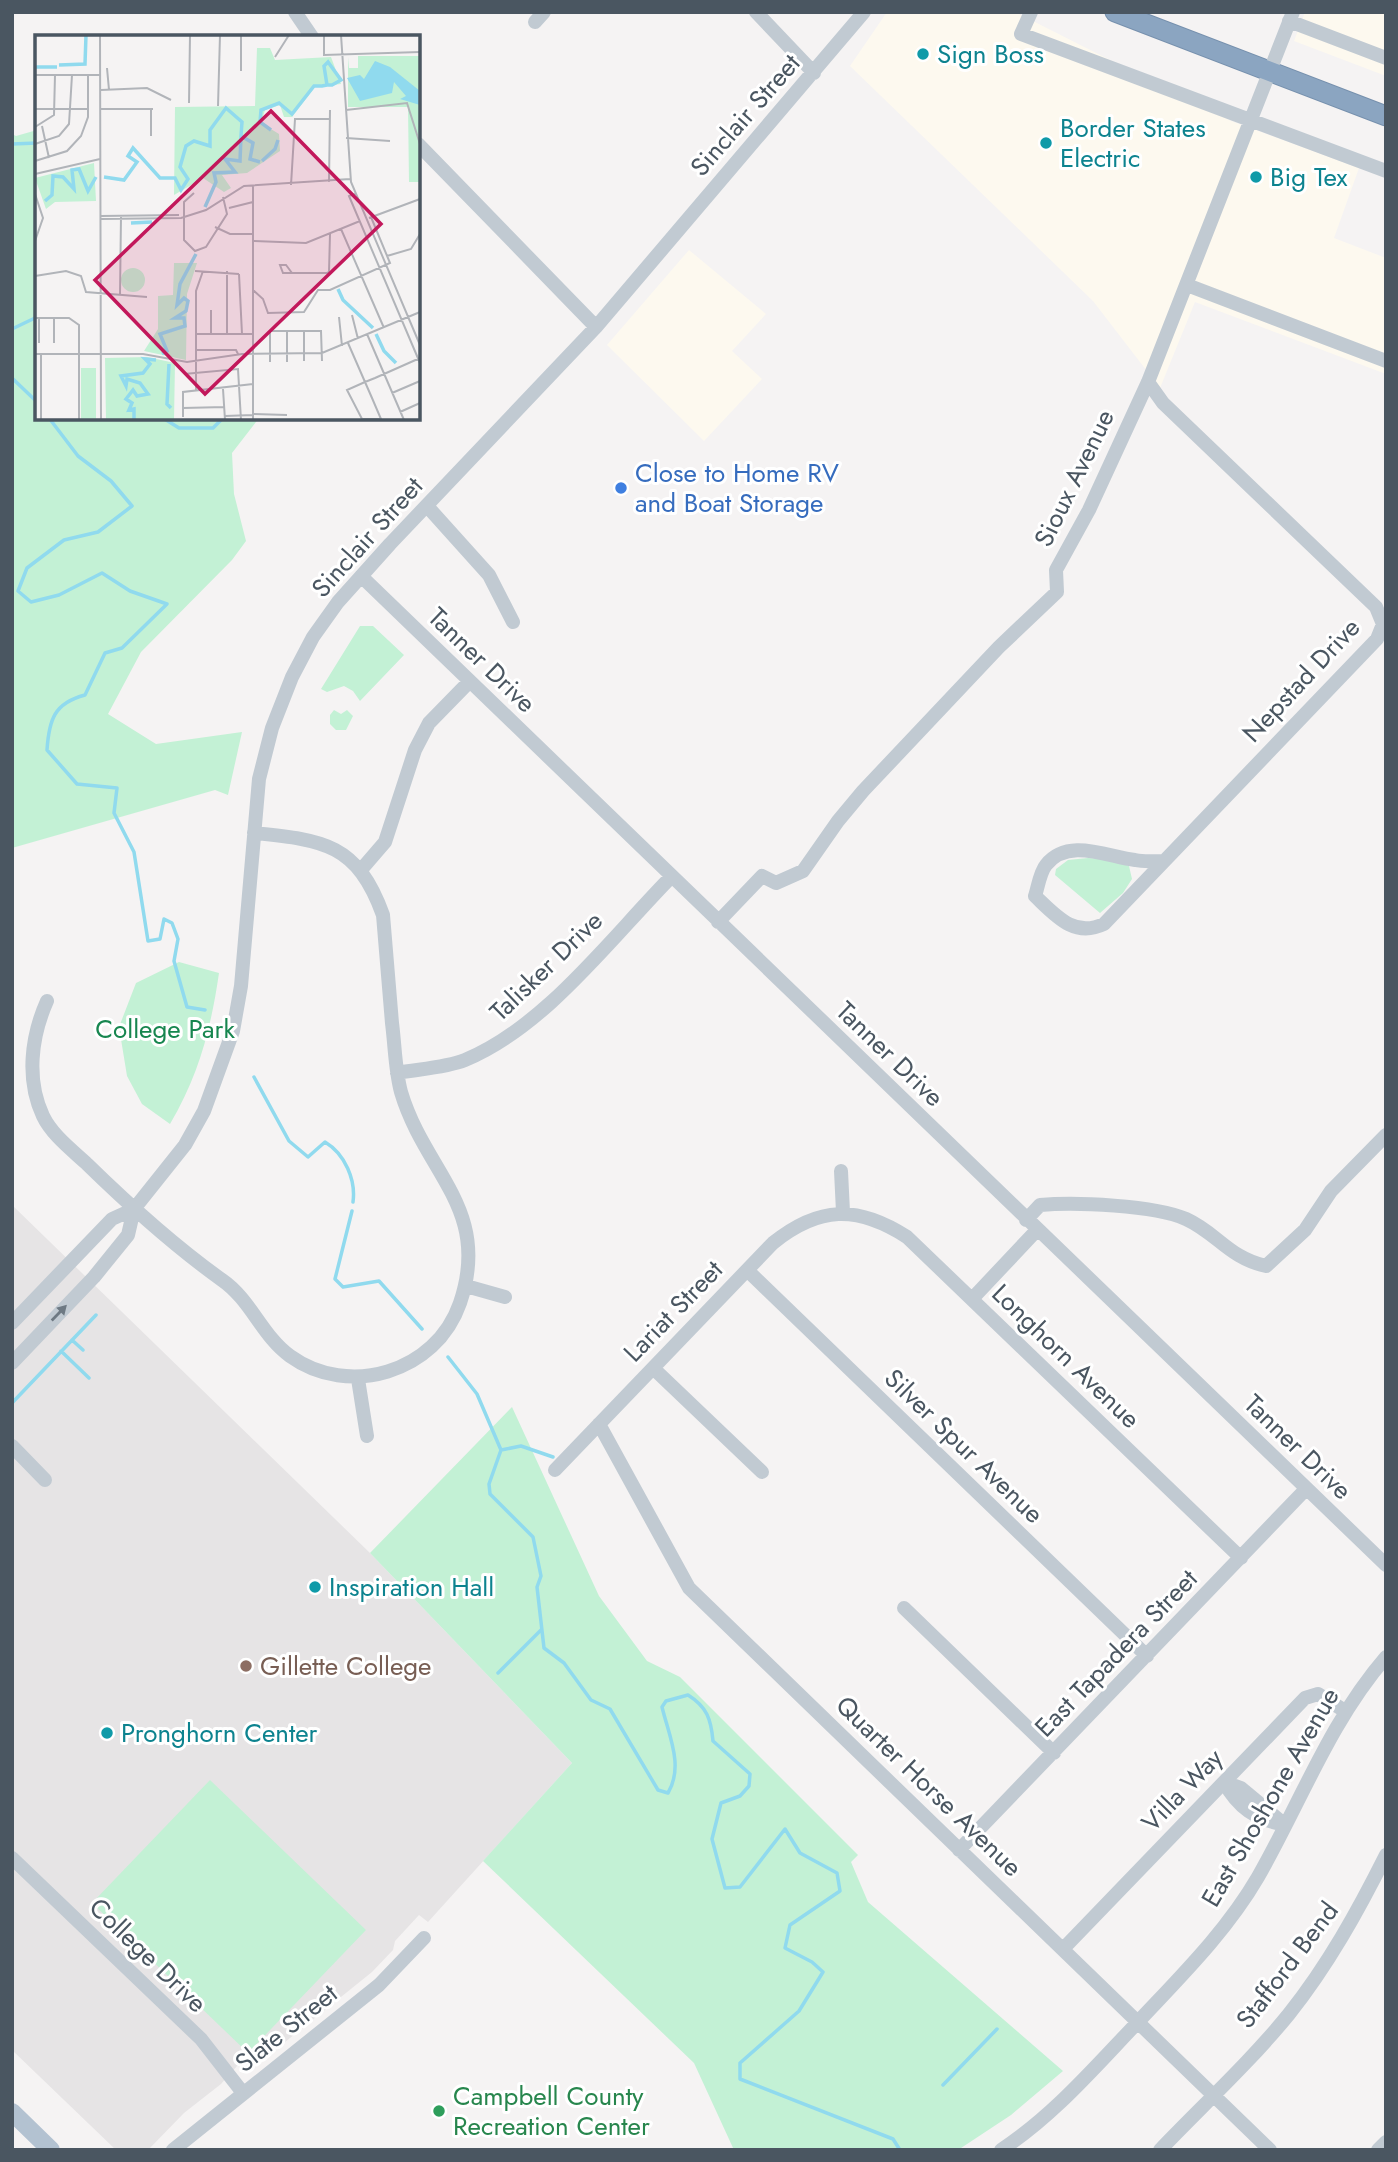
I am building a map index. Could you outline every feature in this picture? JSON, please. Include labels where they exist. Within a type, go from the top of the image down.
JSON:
[{"type":"highway","points":[[1115,12],[1386,117]]},
{"type":"main road","points":[[12,2112],[51,2150]]},
{"type":"street","points":[[295,12],[311,35]]},
{"type":"street","points":[[756,12],[814,72]]},
{"type":"street","name":"Sinclair Street","points":[[12,1363],[94,1277],[128,1235],[134,1209],[185,1145],[204,1111],[233,1031],[241,986],[259,779],[272,728],[292,677],[313,637],[361,576],[596,327],[864,12]]},
{"type":"street","points":[[1031,12],[1021,34],[1386,171]]},
{"type":"street","points":[[1291,17],[1386,58]]},
{"type":"street","name":"Sioux Avenue","points":[[718,922],[762,876],[776,883],[803,871],[863,790],[1057,592],[1056,570],[1089,510],[1148,382],[1248,119],[1291,17]]},
{"type":"street","points":[[420,146],[596,327]]},
{"type":"street","points":[[1187,285],[1386,361]]},
{"type":"street","name":"Nepstad Drive","points":[[1148,382],[1163,403],[1376,607],[1383,624],[1377,639],[1104,925],[1092,930],[1073,928],[1035,896],[1045,866],[1057,856],[1072,851],[1096,851],[1135,860],[1163,862]]},
{"type":"street","points":[[427,506],[489,575],[513,622]]},
{"type":"street","name":"Tanner Drive","points":[[361,576],[1386,1565]]},
{"type":"street","points":[[360,870],[385,842],[415,750],[429,723],[469,682]]},
{"type":"street","points":[[47,1001],[36,1026],[32,1069],[34,1089],[44,1118],[60,1139],[134,1209],[186,1255],[225,1282],[245,1300],[269,1335],[288,1355],[312,1370],[358,1379],[400,1367],[424,1351],[448,1325],[458,1308],[466,1286],[470,1251],[465,1222],[413,1122],[397,1073],[383,915],[374,891],[360,870],[339,852],[320,842],[254,833]]},
{"type":"street","name":"Talisker Drive","points":[[397,1073],[462,1062],[499,1044],[529,1023],[671,877]]},
{"type":"street","points":[[1026,1220],[1040,1205],[1074,1202],[1144,1210],[1186,1219],[1245,1261],[1265,1265],[1305,1230],[1331,1191],[1386,1135]]},
{"type":"street","points":[[841,1171],[843,1212]]},
{"type":"street","name":"Sinclair Street","points":[[12,1322],[111,1219],[134,1209]]},
{"type":"street","name":"Lariat Street","points":[[555,1470],[747,1270],[792,1228],[814,1218],[843,1212]]},
{"type":"street","name":"Longhorn Avenue","points":[[843,1212],[889,1225],[907,1237],[1241,1558]]},
{"type":"street","points":[[972,1299],[1037,1230]]},
{"type":"street","name":"Silver Spur Avenue","points":[[747,1270],[1147,1656]]},
{"type":"street","points":[[466,1286],[505,1297]]},
{"type":"street","points":[[653,1368],[761,1472]]},
{"type":"street","points":[[358,1379],[367,1436]]},
{"type":"street","name":"Quarter Horse Avenue","points":[[599,1424],[689,1588],[1270,2150]]},
{"type":"street","points":[[12,1447],[45,1480]]},
{"type":"street","name":"East Tapadera Street","points":[[959,1850],[1307,1489]]},
{"type":"street","points":[[904,1608],[1054,1753]]},
{"type":"street","name":"East Shoshone Avenue","points":[[1001,2150],[1044,2117],[1080,2083],[1197,1960],[1229,1921],[1258,1877],[1345,1711],[1386,1657]]},
{"type":"street","name":"Villa Way","points":[[1063,1949],[1305,1698],[1318,1695],[1345,1711]]},
{"type":"street","points":[[1224,1782],[1241,1788],[1284,1825]]},
{"type":"street","name":"Stafford Bend","points":[[1160,2150],[1288,2015],[1327,1962],[1360,1909],[1386,1855]]},
{"type":"street","name":"College Drive","points":[[12,1858],[201,2039],[243,2093]]},
{"type":"street","name":"Slate Street","points":[[173,2150],[379,1985],[424,1938]]},
{"type":"street","points":[[1378,2150],[1386,2142]]},
{"type":"shaded area","points":[[887,12],[1015,12],[1231,121],[1359,168],[1334,238],[1386,258],[1386,374],[1195,302],[1160,388],[1093,301],[850,66]]},
{"type":"shaded area","points":[[1305,12],[1386,12],[1386,76],[1294,41]]},
{"type":"shaded area","points":[[689,250],[766,314],[732,351],[762,379],[704,441],[607,345]]},
{"type":"shaded area","name":"Gillette College","points":[[12,1205],[370,1553],[572,1763],[428,1922],[419,1915],[395,1941],[393,1950],[372,1972],[254,2067],[237,2066],[221,2084],[184,2113],[148,2150],[116,2150],[12,2050]]},
{"type":"green space","points":[[35,131],[35,420],[257,420],[232,453],[234,494],[246,541],[232,560],[141,652],[108,714],[156,744],[242,732],[228,795],[215,790],[12,848],[12,134],[16,136]]},
{"type":"green space","points":[[360,626],[373,626],[404,655],[360,701],[353,691],[344,686],[327,692],[321,689]]},
{"type":"green space","points":[[334,710],[341,714],[347,710],[353,716],[346,730],[336,730],[330,724],[330,715]]},
{"type":"green space","points":[[1109,859],[1129,866],[1132,879],[1123,893],[1100,913],[1055,875],[1056,869],[1068,860]]},
{"type":"green space","name":"College Park","points":[[179,962],[219,973],[202,1051],[189,1087],[170,1124],[142,1104],[127,1076],[119,1027],[136,983]]},
{"type":"green space","points":[[512,1407],[599,1596],[647,1661],[680,1677],[858,1855],[851,1862],[868,1902],[1063,2071],[1011,2115],[958,2150],[734,2150],[694,2063],[483,1861],[572,1763],[370,1553]]},
{"type":"green space","points":[[210,1780],[366,1930],[248,2053],[92,1903]]},
{"type":"waterway","points":[[12,144],[35,143]]},
{"type":"waterway","points":[[12,329],[35,318]]},
{"type":"waterway","points":[[12,378],[35,400]]},
{"type":"waterway","points":[[51,420],[78,456],[111,481],[132,506],[98,532],[64,540],[27,568],[18,591],[31,602],[59,595],[102,573],[130,591],[167,604],[122,648],[105,653],[85,695],[66,703],[55,714],[49,730],[47,750],[77,784],[117,788],[114,813],[134,852],[148,941],[160,939],[164,919],[172,923],[178,939],[174,961],[187,1007],[205,1010]]},
{"type":"waterway","points":[[166,420],[179,428],[213,428],[221,420]]},
{"type":"waterway","points":[[254,1077],[289,1141],[308,1157],[325,1142],[338,1153],[351,1177],[353,1202]]},
{"type":"waterway","points":[[352,1211],[335,1279],[343,1287],[379,1281],[422,1329]]},
{"type":"waterway","points":[[12,1403],[96,1315]]},
{"type":"waterway","points":[[72,1340],[83,1350]]},
{"type":"waterway","points":[[61,1351],[89,1378]]},
{"type":"waterway","points":[[448,1357],[477,1394],[501,1450],[489,1484],[490,1494],[533,1537],[541,1576],[537,1587],[544,1648],[564,1663],[591,1700],[610,1709],[658,1790],[668,1793],[675,1772],[674,1751],[662,1707],[666,1701],[688,1695],[704,1709],[711,1726],[713,1741],[750,1774],[749,1786],[740,1796],[721,1803],[712,1839],[725,1888],[740,1887],[785,1829],[800,1853],[837,1873],[840,1891],[790,1925],[785,1948],[812,1962],[823,1972],[799,2011],[740,2063],[740,2079],[893,2139],[900,2150]]},
{"type":"waterway","points":[[501,1450],[521,1446],[553,1457]]},
{"type":"waterway","points":[[498,1673],[541,1630]]},
{"type":"waterway","points":[[943,2085],[997,2029]]},
{"type":"place","name":"Sign Boss","points":[[923,54]]},
{"type":"place","name":"Border States Electric","points":[[1046,143]]},
{"type":"place","name":"Big Tex","points":[[1256,177]]},
{"type":"place","name":"Close to Home RV and Boat Storage","points":[[621,488]]},
{"type":"place","name":"Inspiration Hall","points":[[315,1587]]},
{"type":"place","name":"Gillette College","points":[[246,1666]]},
{"type":"place","name":"Pronghorn Center","points":[[107,1733]]},
{"type":"place","name":"Campbell County Recreation Center","points":[[439,2111]]}]
